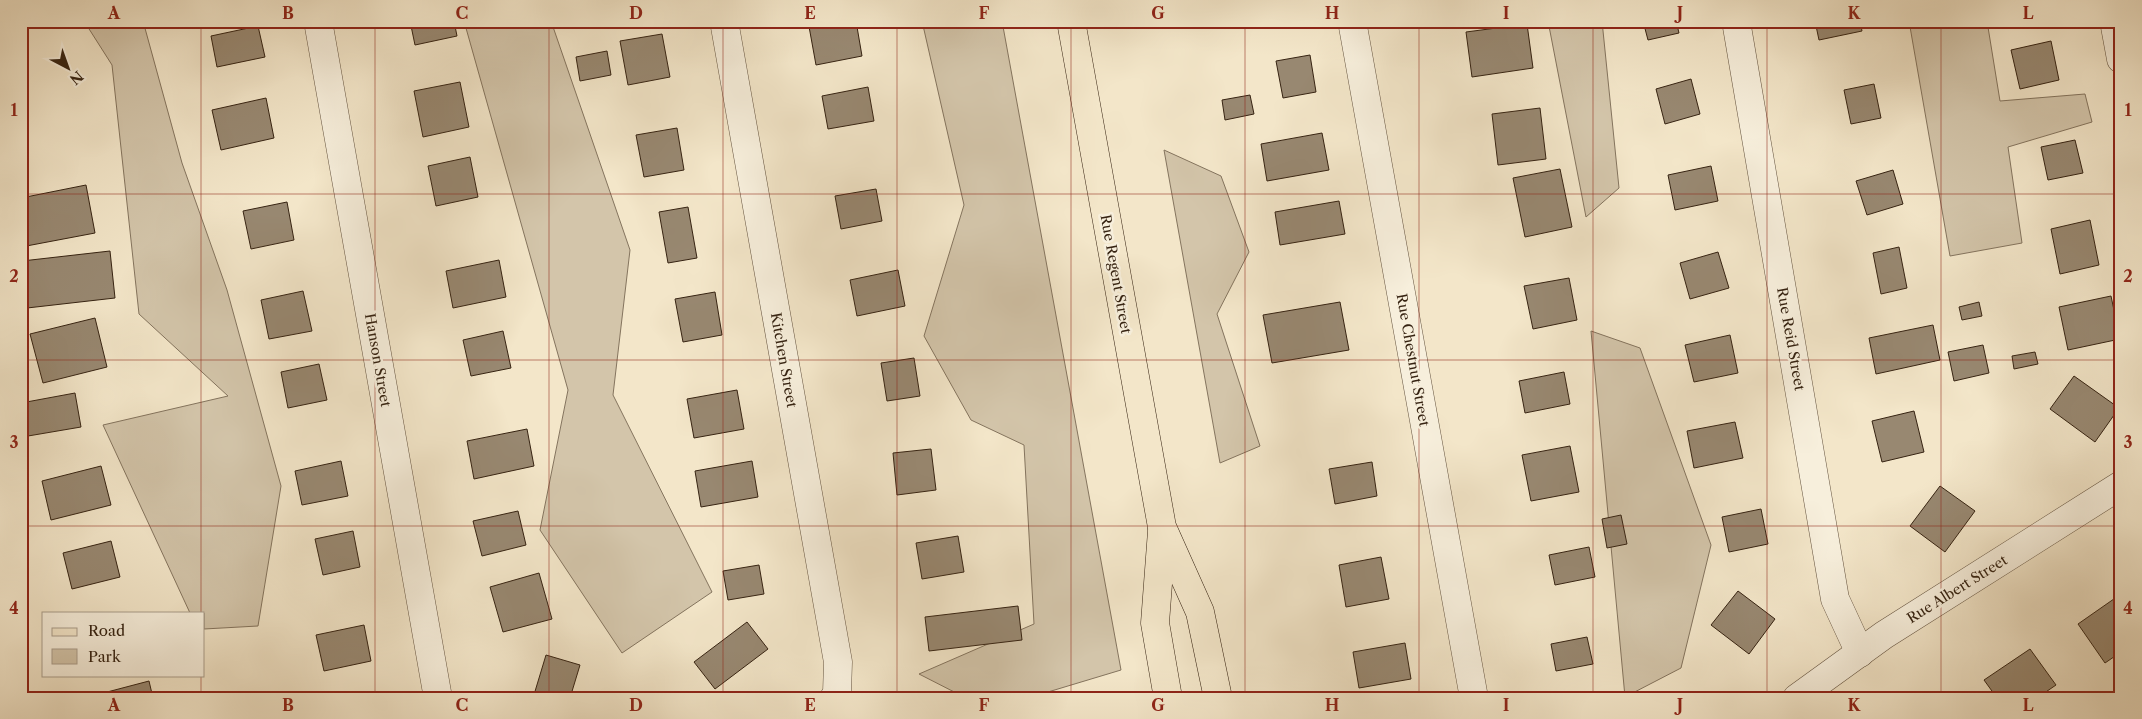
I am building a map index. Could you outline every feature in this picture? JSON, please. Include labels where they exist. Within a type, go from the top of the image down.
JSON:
[{"type":"main road","name":"Rue Regent Street","points":[[1070,21],[1162,527],[1200,612],[1218,698]]},
{"type":"main road","name":"Rue Regent Street","points":[[1162,527],[1155,623],[1168,698]]},
{"type":"street","name":"Hanson Street","points":[[318,21],[438,698]]},
{"type":"street","name":"Kitchen Street","points":[[724,21],[838,662],[837,693],[834,698]]},
{"type":"street","name":"Rue Chestnut Street","points":[[1352,21],[1474,698]]},
{"type":"street","name":"Rue Reid Street","points":[[1736,21],[1835,599],[1860,653]]},
{"type":"street","points":[[2114,21],[2121,59]]},
{"type":"street","name":"Rue Albert Street","points":[[1797,698],[1884,635],[2121,485]]},
{"type":"green space","points":[[84,21],[143,21],[182,163],[227,290],[281,486],[258,626],[205,629],[205,612],[190,612],[103,425],[228,396],[139,314],[112,65]]},
{"type":"green space","points":[[464,21],[551,21],[630,250],[613,395],[712,592],[622,653],[540,530],[568,390]]},
{"type":"green space","points":[[922,21],[1002,21],[1121,670],[1028,698],[966,698],[919,674],[1034,624],[1024,445],[971,420],[924,336],[964,205]]},
{"type":"green space","points":[[1548,21],[1602,21],[1619,188],[1586,217]]},
{"type":"green space","points":[[1909,21],[1987,21],[2000,101],[2085,94],[2092,122],[2008,147],[2022,243],[1950,256]]},
{"type":"green space","points":[[1164,150],[1221,176],[1249,252],[1217,314],[1260,446],[1220,463]]},
{"type":"green space","points":[[1591,331],[1640,348],[1711,545],[1681,668],[1625,697]]},
{"type":"building","points":[[410,21],[454,21],[457,36],[415,45]]},
{"type":"building","points":[[808,21],[856,21],[862,56],[816,65]]},
{"type":"building","points":[[1643,21],[1676,21],[1679,33],[1648,40]]},
{"type":"building","points":[[1815,21],[1860,21],[1862,31],[1819,40]]},
{"type":"building","points":[[1527,24],[1533,68],[1472,77],[1466,32]]},
{"type":"building","points":[[258,26],[265,57],[217,67],[211,36]]},
{"type":"building","points":[[662,34],[670,77],[628,85],[620,41]]},
{"type":"building","points":[[2051,41],[2059,80],[2020,89],[2011,50]]},
{"type":"building","points":[[607,51],[611,75],[580,81],[576,57]]},
{"type":"building","points":[[1310,55],[1316,92],[1283,98],[1276,61]]},
{"type":"building","points":[[1691,79],[1700,114],[1665,124],[1656,89]]},
{"type":"building","points":[[460,82],[469,127],[423,137],[414,91]]},
{"type":"building","points":[[1874,84],[1881,118],[1851,124],[1844,90]]},
{"type":"building","points":[[868,87],[874,121],[828,129],[822,96]]},
{"type":"building","points":[[1250,95],[1254,114],[1225,120],[1222,100]]},
{"type":"building","points":[[266,98],[274,138],[221,150],[212,110]]},
{"type":"building","points":[[1540,108],[1546,159],[1498,165],[1492,114]]},
{"type":"building","points":[[677,128],[684,170],[644,177],[636,135]]},
{"type":"building","points":[[1322,133],[1329,170],[1267,181],[1261,144]]},
{"type":"building","points":[[2075,140],[2083,173],[2048,180],[2041,147]]},
{"type":"building","points":[[470,157],[478,197],[436,206],[428,166]]},
{"type":"building","points":[[1711,166],[1718,201],[1675,210],[1668,175]]},
{"type":"building","points":[[1560,169],[1572,227],[1525,237],[1513,178]]},
{"type":"building","points":[[1893,170],[1903,204],[1867,215],[1856,181]]},
{"type":"building","points":[[86,185],[95,233],[21,247],[21,198]]},
{"type":"building","points":[[876,189],[882,221],[841,229],[835,196]]},
{"type":"building","points":[[1339,201],[1345,234],[1280,245],[1275,212]]},
{"type":"building","points":[[287,202],[294,240],[251,249],[243,211]]},
{"type":"building","points":[[688,207],[697,258],[668,263],[659,212]]},
{"type":"building","points":[[2090,220],[2099,265],[2060,274],[2051,229]]},
{"type":"building","points":[[1899,247],[1907,288],[1881,294],[1873,253]]},
{"type":"building","points":[[110,251],[115,298],[27,308],[22,261]]},
{"type":"building","points":[[1718,252],[1729,288],[1690,299],[1680,263]]},
{"type":"building","points":[[499,260],[506,297],[453,308],[446,271]]},
{"type":"building","points":[[898,270],[905,306],[857,316],[850,280]]},
{"type":"building","points":[[1569,278],[1577,320],[1533,329],[1524,286]]},
{"type":"building","points":[[303,291],[312,331],[269,339],[261,300]]},
{"type":"building","points":[[715,292],[722,335],[683,342],[675,299]]},
{"type":"building","points":[[2111,296],[2120,339],[2068,350],[2059,307]]},
{"type":"building","points":[[1340,302],[1349,350],[1272,363],[1263,315]]},
{"type":"building","points":[[1979,302],[1982,316],[1962,320],[1959,307]]},
{"type":"building","points":[[95,318],[107,367],[43,383],[30,334]]},
{"type":"building","points":[[1933,325],[1940,360],[1876,374],[1869,338]]},
{"type":"building","points":[[503,331],[511,368],[471,376],[463,340]]},
{"type":"building","points":[[1730,335],[1738,373],[1694,382],[1685,345]]},
{"type":"building","points":[[1983,345],[1989,373],[1954,381],[1948,352]]},
{"type":"building","points":[[2035,352],[2038,364],[2014,369],[2012,356]]},
{"type":"building","points":[[914,358],[920,396],[887,401],[881,363]]},
{"type":"building","points":[[319,364],[327,400],[288,408],[281,372]]},
{"type":"building","points":[[1564,372],[1570,404],[1525,413],[1519,381]]},
{"type":"building","points":[[2074,376],[2119,408],[2095,442],[2050,409]]},
{"type":"building","points":[[737,390],[744,429],[694,438],[687,399]]},
{"type":"building","points":[[75,393],[81,427],[28,436],[26,424],[21,425],[21,403]]},
{"type":"building","points":[[1914,411],[1924,452],[1882,462],[1872,421]]},
{"type":"building","points":[[1735,422],[1743,458],[1694,468],[1687,431]]},
{"type":"building","points":[[527,429],[534,466],[474,479],[467,441]]},
{"type":"building","points":[[1570,446],[1579,492],[1531,501],[1522,455]]},
{"type":"building","points":[[931,449],[936,490],[897,495],[893,453]]},
{"type":"building","points":[[341,461],[348,496],[302,505],[295,471]]},
{"type":"building","points":[[752,461],[758,497],[701,507],[695,471]]},
{"type":"building","points":[[1372,462],[1377,496],[1335,504],[1329,469]]},
{"type":"building","points":[[101,466],[111,505],[51,520],[42,481]]},
{"type":"building","points":[[1940,486],[1975,511],[1945,552],[1910,526]]},
{"type":"building","points":[[1761,509],[1768,544],[1729,552],[1722,517]]},
{"type":"building","points":[[518,511],[526,545],[482,556],[473,521]]},
{"type":"building","points":[[1621,515],[1627,544],[1607,548],[1602,519]]},
{"type":"building","points":[[353,531],[360,567],[323,575],[315,539]]},
{"type":"building","points":[[958,536],[964,572],[922,579],[916,543]]},
{"type":"building","points":[[111,541],[120,577],[72,589],[63,553]]},
{"type":"building","points":[[1589,547],[1595,577],[1555,585],[1549,555]]},
{"type":"building","points":[[1381,557],[1389,599],[1346,607],[1339,565]]},
{"type":"building","points":[[759,565],[764,594],[728,600],[723,571]]},
{"type":"building","points":[[539,573],[552,619],[503,632],[490,587]]},
{"type":"building","points":[[1738,591],[1775,619],[1749,654],[1711,625]]},
{"type":"building","points":[[2121,594],[2121,652],[2105,663],[2078,624]]},
{"type":"building","points":[[1018,606],[1022,640],[929,651],[925,617]]},
{"type":"building","points":[[747,622],[768,649],[715,689],[694,662]]},
{"type":"building","points":[[364,625],[371,661],[324,671],[316,635]]},
{"type":"building","points":[[1587,637],[1593,664],[1556,671],[1551,644]]},
{"type":"building","points":[[1405,643],[1411,679],[1359,688],[1353,652]]},
{"type":"building","points":[[2030,649],[2056,685],[2037,698],[1997,698],[1984,680]]},
{"type":"building","points":[[546,655],[580,665],[570,698],[533,698]]},
{"type":"building","points":[[149,681],[153,698],[92,698],[92,696]]}]
